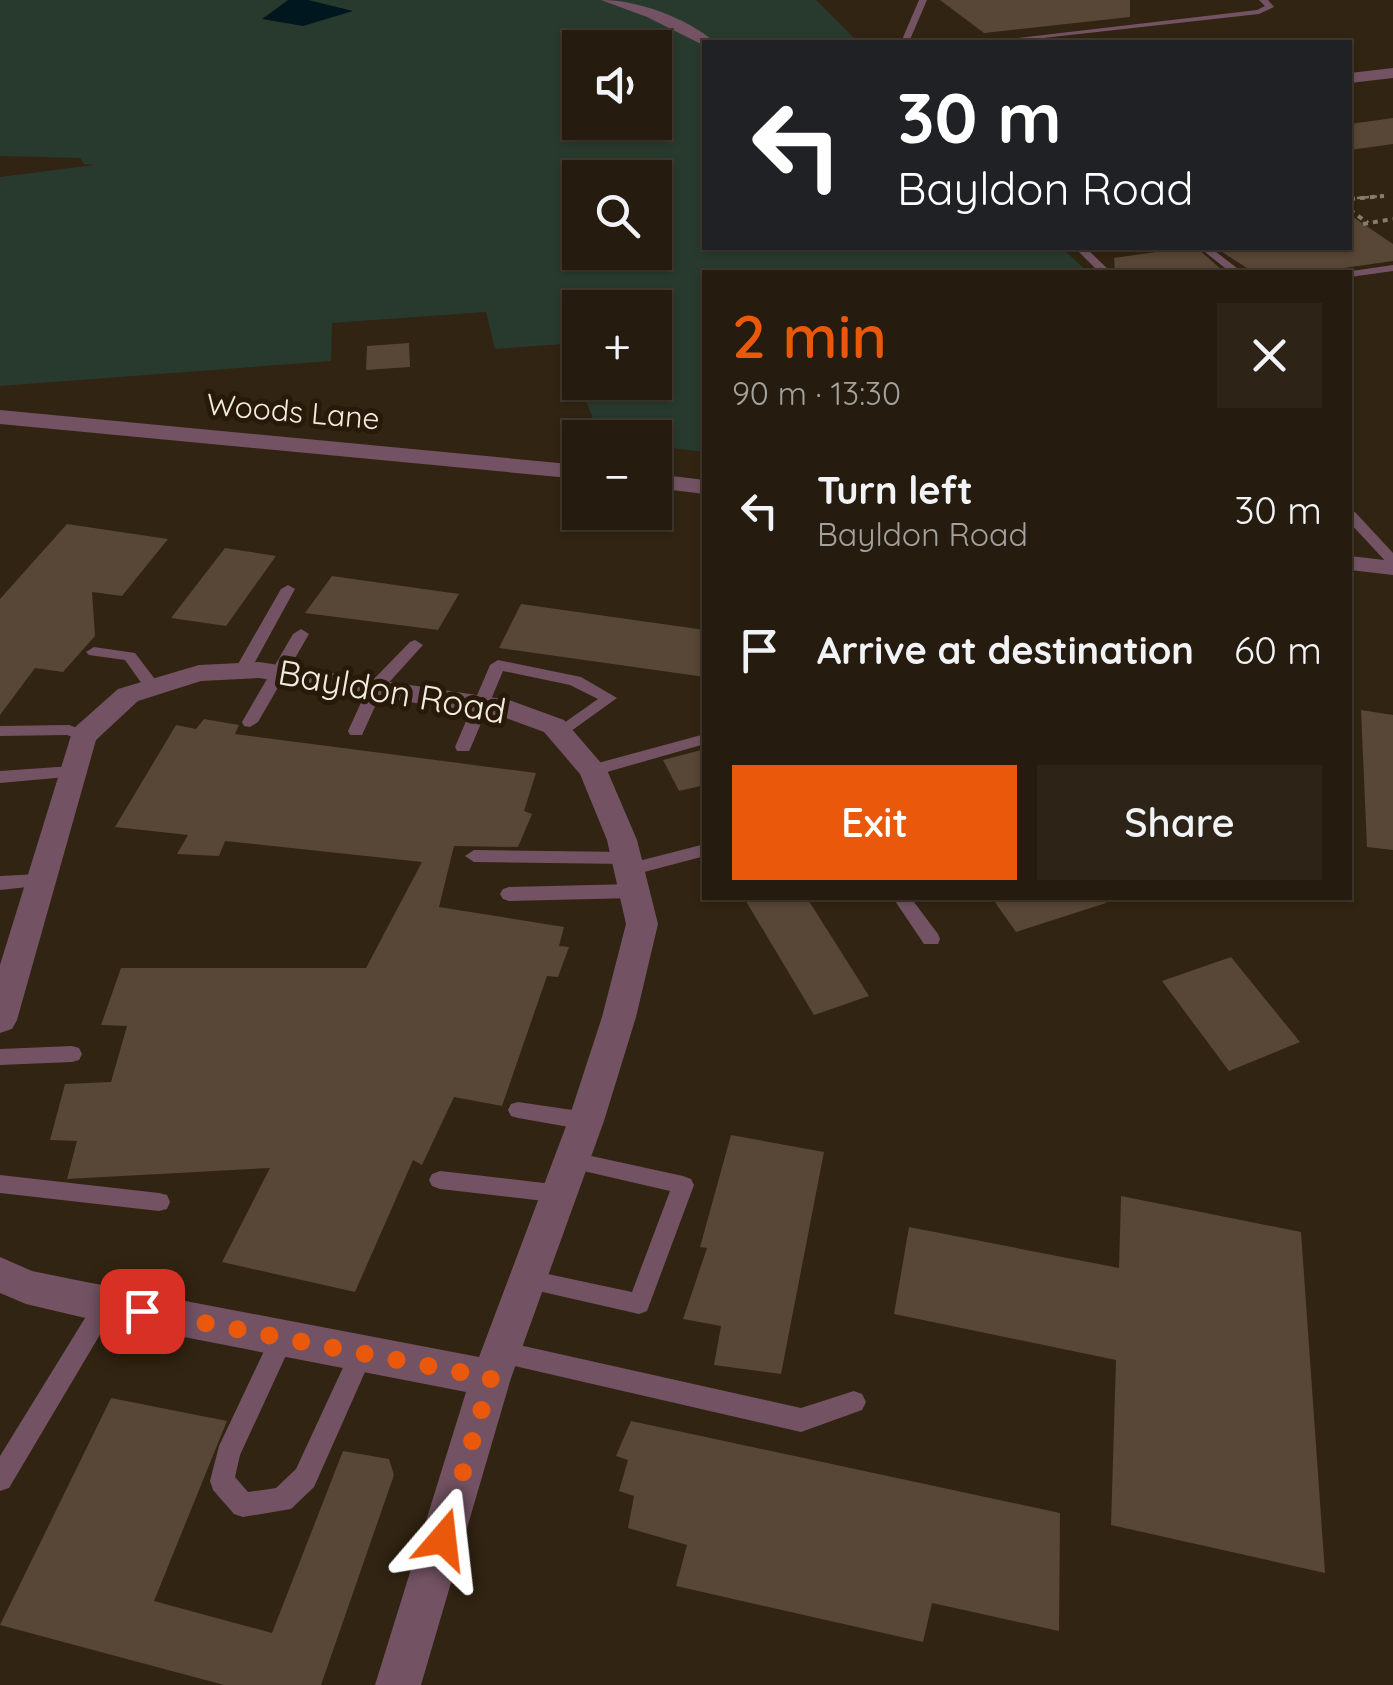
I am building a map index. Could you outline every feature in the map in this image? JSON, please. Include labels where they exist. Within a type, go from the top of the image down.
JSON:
[{"type":"street","points":[[608,0],[652,14],[704,40]]},
{"type":"street","points":[[1352,78],[1393,73]]},
{"type":"street","name":"Woods Lane","points":[[0,416],[562,470]]},
{"type":"street","points":[[672,483],[702,487]]},
{"type":"street","points":[[1352,563],[1393,565]]},
{"type":"street","name":"Bayldon Road","points":[[1,1016],[83,736],[128,694],[198,674],[242,671],[376,686],[509,708],[554,726],[592,770],[630,873],[642,924],[619,1017],[573,1162],[496,1365],[398,1685]]},
{"type":"street","points":[[0,1274],[26,1286],[106,1304],[361,1354],[496,1365]]},
{"type":"lane","points":[[905,40],[923,0]]},
{"type":"lane","points":[[1006,40],[1259,12],[1270,6],[1263,0]]},
{"type":"lane","points":[[1082,250],[1103,270]]},
{"type":"lane","points":[[1208,250],[1233,270]]},
{"type":"lane","points":[[1352,274],[1393,268]]},
{"type":"lane","points":[[1352,517],[1393,565]]},
{"type":"lane","points":[[242,671],[288,590]]},
{"type":"lane","points":[[250,722],[300,634]]},
{"type":"lane","points":[[356,731],[376,686],[415,645]]},
{"type":"lane","points":[[94,652],[130,656],[153,687]]},
{"type":"lane","points":[[463,746],[498,665],[574,682],[609,698],[560,734]]},
{"type":"lane","points":[[0,731],[69,730],[83,736]]},
{"type":"lane","points":[[592,770],[702,741]]},
{"type":"lane","points":[[0,777],[72,772]]},
{"type":"lane","points":[[509,894],[630,873],[702,851]]},
{"type":"lane","points":[[474,856],[630,873]]},
{"type":"lane","points":[[0,883],[40,880]]},
{"type":"lane","points":[[903,900],[931,939]]},
{"type":"lane","points":[[0,1056],[72,1054]]},
{"type":"lane","points":[[518,1110],[586,1120]]},
{"type":"lane","points":[[529,1280],[638,1304],[684,1185],[573,1162]]},
{"type":"lane","points":[[440,1180],[561,1194]]},
{"type":"lane","points":[[0,1184],[160,1202]]},
{"type":"lane","points":[[0,1479],[106,1304]]},
{"type":"lane","points":[[282,1338],[228,1454],[222,1482],[243,1506],[282,1500],[305,1478],[361,1354]]},
{"type":"lane","points":[[496,1365],[802,1420],[854,1402]]},
{"type":"path","points":[[1352,199],[1384,196]]},
{"type":"path","points":[[1352,212],[1366,223],[1393,219]]},
{"type":"green space","points":[[0,0],[816,0],[856,40],[702,40],[702,250],[1064,250],[1086,270],[702,270],[702,452],[672,448],[672,420],[593,420],[586,400],[672,400],[672,290],[562,290],[562,344],[495,349],[486,312],[332,323],[331,361],[0,386],[0,177],[94,165],[84,164],[80,158],[0,156]]},
{"type":"water","points":[[288,0],[308,0],[353,11],[303,26],[262,19]]},
{"type":"building","points":[[940,0],[1130,0],[1130,17],[984,33]]},
{"type":"building","points":[[1393,118],[1393,144],[1352,150],[1352,124]]},
{"type":"building","points":[[1352,216],[1393,244],[1393,261],[1342,270],[1250,270],[1219,250],[1352,250]]},
{"type":"building","points":[[1199,250],[1222,270],[1115,270],[1114,258]]},
{"type":"building","points":[[409,343],[410,367],[366,370],[367,346]]},
{"type":"building","points":[[67,524],[168,539],[122,596],[92,592],[95,636],[63,672],[35,668],[0,715],[0,599]]},
{"type":"building","points":[[225,548],[276,556],[226,626],[171,618]]},
{"type":"building","points":[[332,576],[459,594],[438,630],[305,613]]},
{"type":"building","points":[[521,604],[702,630],[702,677],[499,648]]},
{"type":"building","points":[[1361,710],[1393,715],[1393,850],[1367,847]]},
{"type":"building","points":[[204,719],[239,725],[235,734],[536,773],[524,811],[532,814],[518,847],[454,846],[439,907],[564,927],[559,946],[569,947],[558,977],[547,976],[502,1106],[454,1097],[422,1165],[413,1160],[355,1292],[222,1262],[270,1168],[67,1179],[77,1141],[50,1140],[65,1084],[111,1082],[127,1026],[101,1025],[121,968],[366,968],[422,862],[225,841],[219,856],[177,854],[188,835],[115,827],[176,725],[196,729]]},
{"type":"building","points":[[702,750],[702,786],[679,791],[663,760]]},
{"type":"building","points":[[745,900],[808,900],[869,996],[814,1015]]},
{"type":"building","points":[[993,900],[1106,900],[1106,903],[1016,932]]},
{"type":"building","points":[[1231,957],[1300,1042],[1229,1071],[1162,981]]},
{"type":"building","points":[[731,1135],[824,1152],[781,1374],[714,1365],[721,1326],[683,1319],[707,1248],[700,1247]]},
{"type":"building","points":[[1121,1196],[1301,1232],[1325,1573],[1111,1525],[1116,1360],[894,1314],[909,1227],[1119,1268]]},
{"type":"building","points":[[111,1398],[227,1421],[154,1601],[272,1633],[343,1451],[389,1459],[394,1475],[321,1685],[224,1685],[0,1625]]},
{"type":"building","points":[[631,1421],[1060,1513],[1059,1631],[932,1603],[923,1642],[676,1586],[687,1545],[628,1528],[634,1496],[619,1491],[628,1460],[616,1456]]},
{"type":"route","points":[[142,1311],[491,1378],[443,1539]]}]
